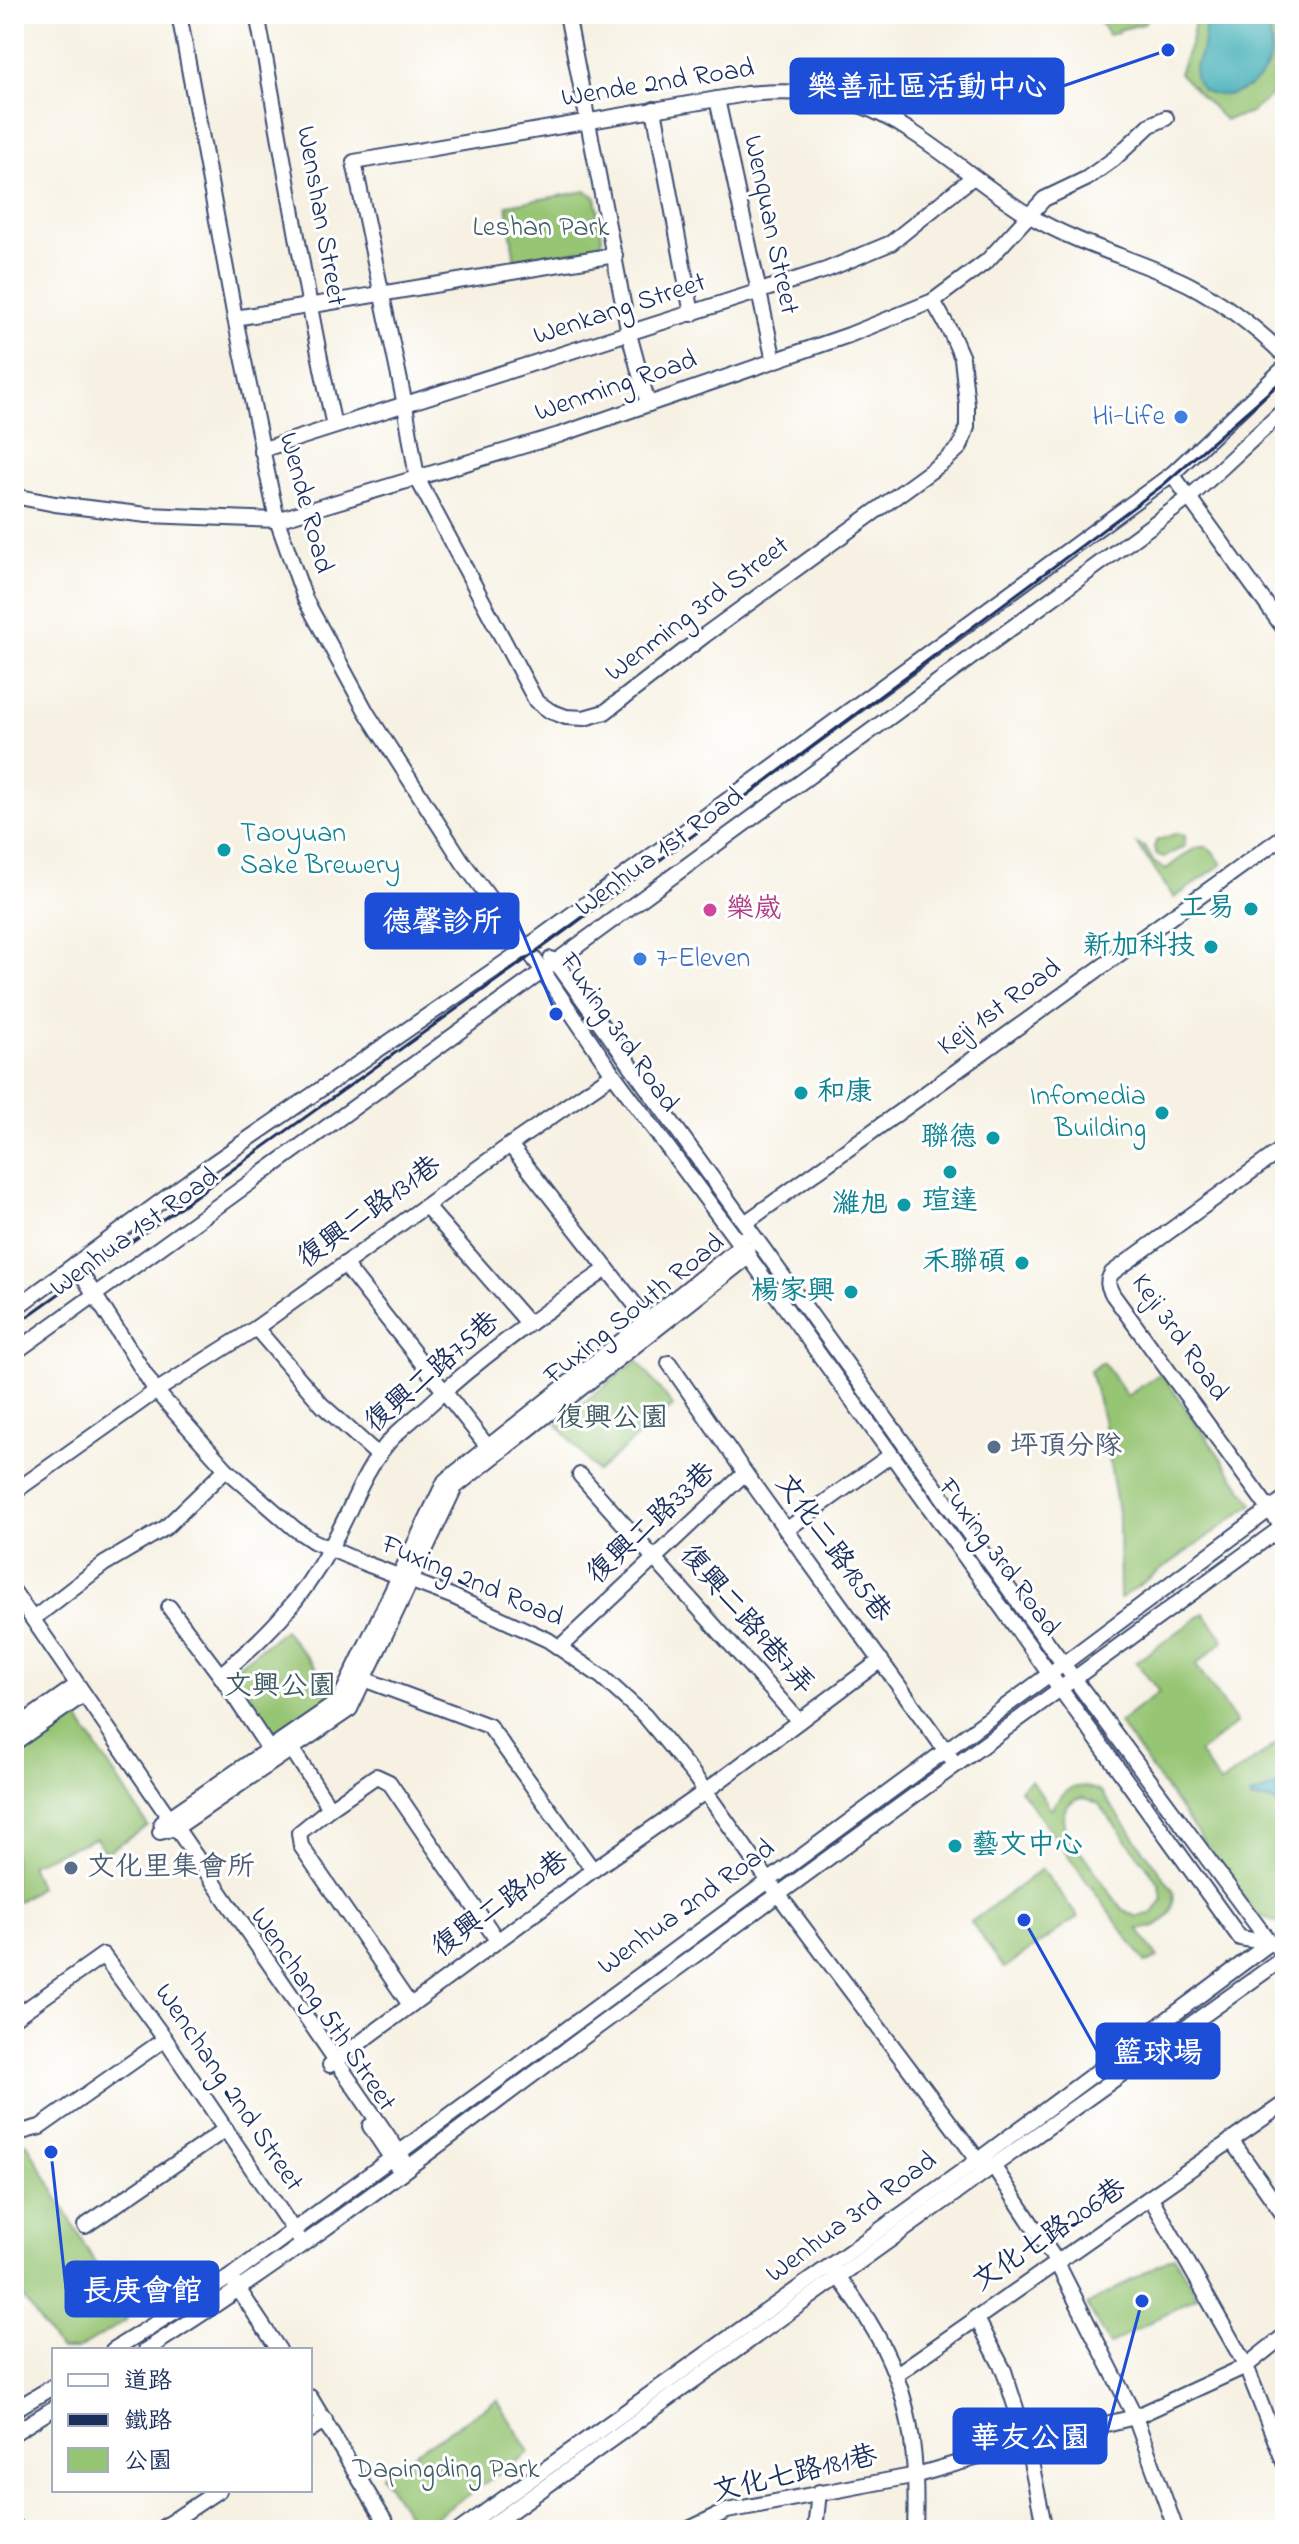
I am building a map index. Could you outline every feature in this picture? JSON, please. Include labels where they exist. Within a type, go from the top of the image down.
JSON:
[{"type":"street","name":"Wende Road","points":[[179,14],[261,450],[277,520],[305,599],[367,713],[462,861],[526,948]]},
{"type":"street","name":"Wenshan Street","points":[[257,14],[286,166],[308,307],[334,426]]},
{"type":"street","points":[[567,14],[629,334],[648,404]]},
{"type":"street","name":"Wende 2nd Road","points":[[354,162],[717,99],[782,91],[808,92],[856,103],[906,129],[1029,215],[1057,231],[1188,284],[1221,303],[1285,356]]},
{"type":"street","name":"Wenquan Street","points":[[717,99],[774,361]]},
{"type":"street","points":[[654,109],[692,314]]},
{"type":"street","name":"Wenming Road","points":[[14,496],[147,515],[277,520],[648,404],[933,301],[987,261],[1044,199],[1086,179],[1114,159],[1150,125],[1166,118]]},
{"type":"street","name":"Wenshan Street","points":[[354,162],[405,405],[417,478]]},
{"type":"street","name":"Wenkang Street","points":[[261,450],[826,270],[891,243],[973,177]]},
{"type":"street","points":[[235,318],[615,255]]},
{"type":"street","name":"Wenming 3rd Street","points":[[417,478],[536,701],[566,717],[584,718],[605,712],[960,447],[967,427],[962,358],[933,301]]},
{"type":"street","name":"Wenhua 1st Road","points":[[14,1309],[212,1164],[526,948],[1172,474],[1285,367]]},
{"type":"street","name":"Wenhua 1st Road","points":[[14,1353],[556,962],[1189,498],[1285,409]]},
{"type":"street","points":[[1172,474],[1285,630]]},
{"type":"street","name":"Keji 1st Road","points":[[745,1223],[1285,835]]},
{"type":"street","name":"Fuxing 3rd Road","points":[[526,948],[556,962],[1063,1664],[1270,1943]]},
{"type":"street","name":"Fuxing 3rd Road","points":[[526,948],[613,1074],[1051,1673],[1240,1938],[1285,1949]]},
{"type":"street","name":"復興二路131巷","points":[[14,1492],[156,1391],[256,1328],[613,1074]]},
{"type":"street","points":[[510,1145],[651,1326]]},
{"type":"street","name":"Keji 3rd Road","points":[[1284,1526],[1268,1509],[1113,1295],[1108,1279],[1112,1273],[1285,1147]]},
{"type":"street","points":[[426,1206],[529,1324]]},
{"type":"street","name":"Fuxing South Road","points":[[423,1542],[455,1487],[744,1252],[745,1223]]},
{"type":"street","name":"Fuxing 2nd Road","points":[[75,1264],[156,1391],[226,1469],[295,1529],[331,1548],[519,1625],[560,1647],[621,1693],[645,1716],[706,1791],[768,1881],[978,2160]]},
{"type":"street","points":[[344,1264],[488,1447]]},
{"type":"street","name":"復興二路75巷","points":[[220,1675],[263,1639],[290,1610],[331,1548],[387,1443],[444,1391],[529,1324],[607,1269]]},
{"type":"street","name":"Fuxing South Road","points":[[272,1753],[291,1748],[350,1709],[366,1680],[445,1481],[651,1326]]},
{"type":"street","points":[[256,1328],[322,1405],[379,1456]]},
{"type":"street","points":[[826,1364],[840,1354]]},
{"type":"street","name":"文化二路185巷","points":[[669,1363],[955,1765]]},
{"type":"street","points":[[786,1530],[891,1455]]},
{"type":"street","points":[[33,1619],[104,1564],[165,1528],[226,1469]]},
{"type":"street","name":"復興二路33巷","points":[[560,1647],[745,1473]]},
{"type":"street","name":"復興二路9巷7弄","points":[[580,1475],[799,1721]]},
{"type":"street","name":"Wenhua 2nd Road","points":[[149,2348],[234,2283],[293,2230],[1285,1498]]},
{"type":"street","name":"Wenhua 2nd Road","points":[[117,2348],[303,2243],[1284,1526]]},
{"type":"street","name":"Fuxing South Road","points":[[167,1826],[272,1753],[339,1701],[406,1579]]},
{"type":"street","name":"Wenchang 5th Street","points":[[14,1592],[167,1826],[406,2170]]},
{"type":"street","points":[[169,1607],[220,1675],[272,1753]]},
{"type":"street","name":"復興二路10巷","points":[[333,2063],[881,1660]]},
{"type":"street","points":[[366,1680],[489,1726],[593,1870]]},
{"type":"street","points":[[14,1729],[78,1694]]},
{"type":"street","points":[[14,1743],[78,1694]]},
{"type":"street","points":[[291,1748],[330,1808]]},
{"type":"street","points":[[410,2005],[301,1846],[299,1833],[330,1808],[376,1776],[389,1782],[497,1940]]},
{"type":"street","name":"Wenhua 3rd Road","points":[[478,2527],[834,2272],[978,2160],[1270,1943]]},
{"type":"street","name":"Wenchang 2nd Street","points":[[14,2018],[103,1955],[165,2039],[303,2243]]},
{"type":"street","name":"Wenhua 3rd Road","points":[[834,2272],[994,2167],[1285,1957]]},
{"type":"street","points":[[14,2134],[40,2127],[165,2039]]},
{"type":"street","name":"文化七路206巷","points":[[897,2374],[1285,2103]]},
{"type":"street","points":[[85,2226],[226,2129]]},
{"type":"street","points":[[1231,2140],[1285,2217]]},
{"type":"street","points":[[978,2160],[994,2167],[1056,2261],[1135,2417],[1176,2530]]},
{"type":"street","points":[[1151,2198],[1246,2366],[1285,2465]]},
{"type":"street","points":[[834,2272],[876,2332],[897,2374],[913,2440],[917,2475],[915,2530]]},
{"type":"street","points":[[234,2283],[278,2348]]},
{"type":"street","points":[[976,2317],[1004,2371],[1027,2443],[1045,2530]]},
{"type":"street","name":"文化七路181巷","points":[[695,2529],[727,2511],[917,2475],[1027,2443],[1135,2417],[1246,2366],[1285,2335]]},
{"type":"street","points":[[14,2410],[52,2387]]},
{"type":"street","points":[[312,2400],[390,2530]]},
{"type":"street","points":[[14,2433],[52,2409]]},
{"type":"street","points":[[312,2429],[325,2420]]},
{"type":"street","points":[[159,2530],[216,2492]]},
{"type":"street","points":[[815,2530],[819,2492]]},
{"type":"street","points":[[14,2524],[17,2530]]},
{"type":"street","points":[[1279,2530],[1285,2528]]},
{"type":"green space","points":[[1096,14],[1152,14],[1143,24],[1108,35]]},
{"type":"green space","points":[[1196,14],[1270,14],[1285,34],[1285,84],[1249,114],[1225,120],[1179,73],[1191,42]]},
{"type":"green space","name":"Leshan Park","points":[[586,191],[596,197],[602,238],[600,245],[515,263],[507,205]]},
{"type":"green space","points":[[1177,833],[1185,835],[1185,846],[1165,857],[1157,855],[1154,847],[1156,841]]},
{"type":"green space","points":[[1137,844],[1145,847],[1154,863],[1166,869],[1199,847],[1211,849],[1222,864],[1174,898]]},
{"type":"green space","name":"復興公園","points":[[637,1360],[673,1406],[597,1472],[557,1424]]},
{"type":"green space","points":[[1103,1362],[1127,1396],[1161,1373],[1253,1504],[1120,1599],[1119,1519],[1103,1419],[1090,1371]]},
{"type":"green space","points":[[1204,1613],[1224,1640],[1196,1665],[1237,1723],[1199,1753],[1220,1784],[1285,1738],[1285,1927],[1254,1913],[1119,1723],[1159,1692],[1136,1662]]},
{"type":"green space","name":"文興公園","points":[[284,1630],[339,1696],[269,1742],[226,1675]]},
{"type":"green space","points":[[75,1714],[148,1826],[105,1853],[96,1838],[30,1864],[39,1887],[14,1904],[14,1753]]},
{"type":"green space","points":[[1031,1780],[1051,1809],[1072,1788],[1093,1788],[1101,1792],[1173,1890],[1174,1899],[1166,1918],[1154,1926],[1138,1929],[1158,1958],[1146,1963],[1020,1789]],"holes":[[[1083,1797],[1098,1803],[1160,1884],[1162,1900],[1153,1913],[1137,1917],[1122,1909],[1065,1829],[1064,1813],[1072,1801]]]},
{"type":"green space","points":[[1042,1869],[1078,1917],[1004,1968],[971,1922]]},
{"type":"green space","points":[[27,2143],[127,2320],[80,2348],[59,2348],[14,2285],[14,2145]]},
{"type":"green space","points":[[1174,2256],[1197,2296],[1109,2345],[1087,2305]]},
{"type":"green space","name":"Dapingding Park","points":[[497,2400],[530,2452],[427,2523],[409,2517],[381,2475]]},
{"type":"water","points":[[1206,14],[1263,14],[1271,39],[1270,59],[1261,76],[1233,94],[1217,95],[1204,90],[1196,80]]},
{"type":"water","points":[[1285,1784],[1285,1805],[1252,1800],[1250,1796]]},
{"type":"railway","points":[[14,1326],[550,942],[1163,485],[1285,378]]},
{"type":"place","name":"樂善社區活動中心","points":[[1168,50]]},
{"type":"place","name":"Hi-Life","points":[[1181,417]]},
{"type":"place","name":"Taoyuan Sake Brewery","points":[[224,850]]},
{"type":"place","name":"工易","points":[[1251,909]]},
{"type":"place","name":"樂崴","points":[[710,910]]},
{"type":"place","name":"新加科技","points":[[1211,947]]},
{"type":"place","name":"7-Eleven","points":[[640,959]]},
{"type":"place","name":"德馨診所","points":[[556,1014]]},
{"type":"place","name":"和康","points":[[801,1093]]},
{"type":"place","name":"Infomedia Building","points":[[1162,1113]]},
{"type":"place","name":"聯德","points":[[993,1138]]},
{"type":"place","name":"瑄達","points":[[950,1172]]},
{"type":"place","name":"濰旭","points":[[904,1205]]},
{"type":"place","name":"禾聯碩","points":[[1022,1263]]},
{"type":"place","name":"楊家興","points":[[851,1292]]},
{"type":"place","name":"坪頂分隊","points":[[994,1447]]},
{"type":"place","name":"藝文中心","points":[[955,1846]]},
{"type":"place","name":"文化里集會所","points":[[71,1868]]},
{"type":"place","name":"籃球場","points":[[1024,1920]]},
{"type":"place","name":"長庚會館","points":[[51,2152]]},
{"type":"place","name":"華友公園","points":[[1142,2301]]}]
